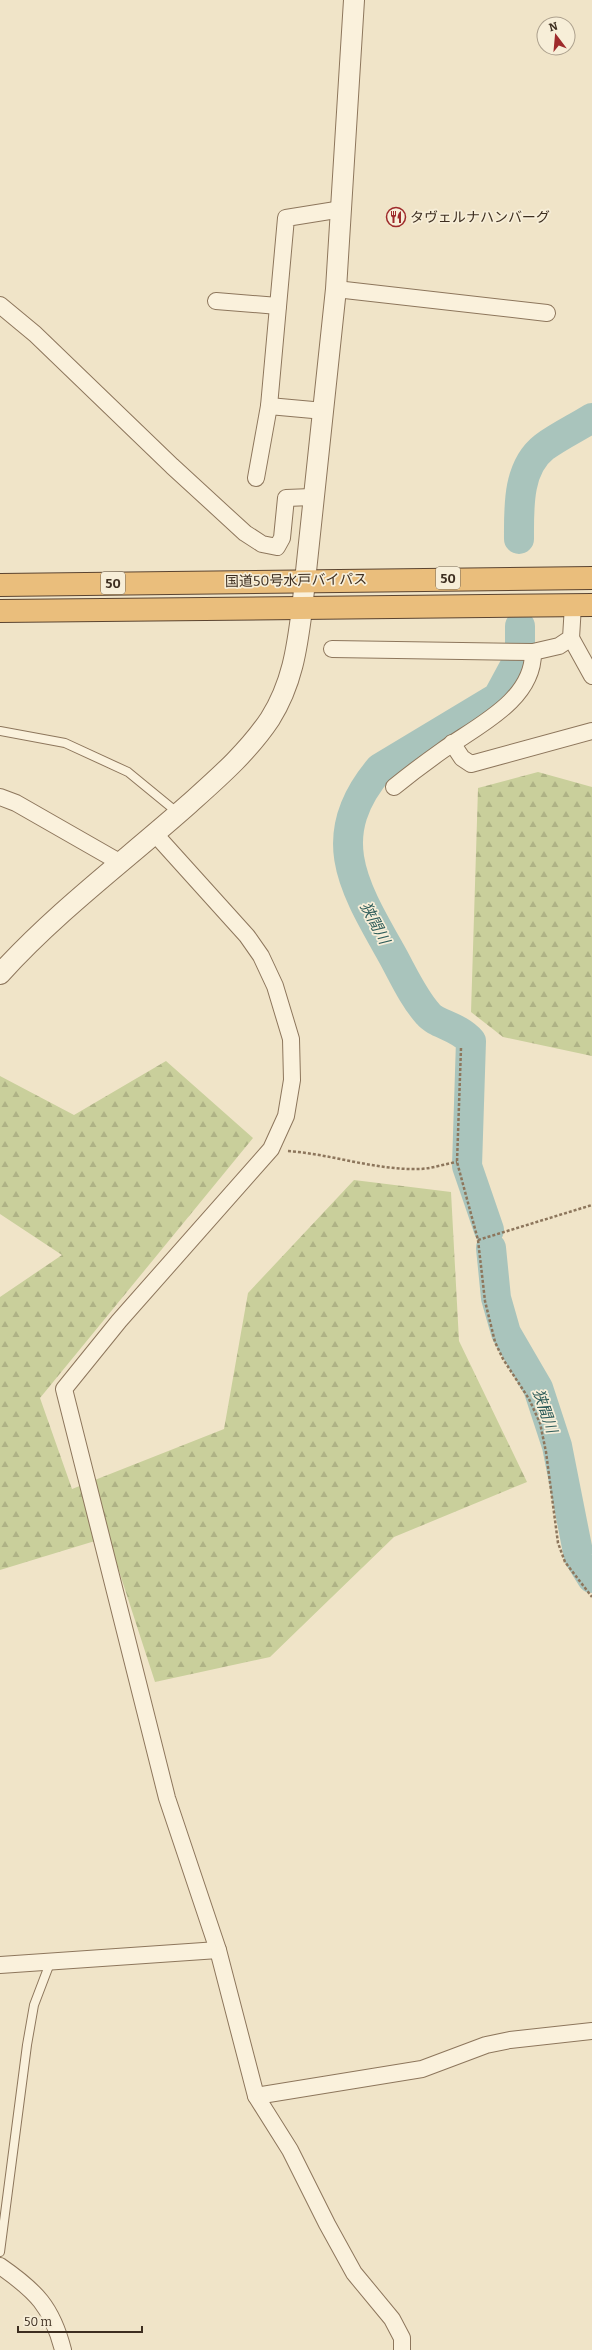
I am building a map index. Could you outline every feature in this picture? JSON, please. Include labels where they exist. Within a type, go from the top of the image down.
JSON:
[{"type":"highway","name":"国道50号水戸バイパス","points":[[0,585],[304,580],[592,578]]},
{"type":"highway","name":"国道50号水戸バイパス","points":[[0,611],[583,605]]},
{"type":"street","points":[[0,974],[51,922],[155,834],[232,765],[270,718],[285,688],[295,661],[302,609],[312,497],[324,411],[336,289],[354,0]]},
{"type":"street","points":[[256,478],[269,406],[286,218],[342,209]]},
{"type":"street","points":[[336,289],[547,313]]},
{"type":"street","points":[[216,301],[278,306]]},
{"type":"street","points":[[0,305],[35,334],[172,466],[239,528],[262,544],[277,547],[282,538],[286,498],[312,497]]},
{"type":"street","points":[[269,406],[324,411]]},
{"type":"street","points":[[332,649],[533,652],[560,646],[571,638],[583,605]]},
{"type":"street","points":[[571,638],[592,676]]},
{"type":"street","points":[[394,787],[452,743],[502,710],[520,689],[534,664],[533,652]]},
{"type":"street","points":[[452,743],[462,758],[470,764],[592,731]]},
{"type":"street","points":[[0,797],[16,803],[121,863]]},
{"type":"street","points":[[155,834],[247,936],[261,956],[275,986],[291,1038],[292,1080],[286,1116],[271,1149],[119,1321],[64,1389],[166,1798],[218,1950],[256,2096],[290,2150],[327,2224],[354,2273],[392,2319],[402,2338],[402,2350]]},
{"type":"street","points":[[0,1965],[50,1963],[218,1950]]},
{"type":"street","points":[[256,2096],[300,2087],[392,2076],[422,2069],[486,2045],[510,2040],[592,2031]]},
{"type":"street","points":[[0,2266],[22,2281],[53,2317],[63,2350]]},
{"type":"lane","points":[[0,731],[65,743],[128,772],[178,813]]},
{"type":"lane","points":[[0,2252],[27,2044],[34,2005],[50,1963]]},
{"type":"path","points":[[461,1048],[457,1162],[478,1240],[485,1301],[495,1342],[503,1359],[529,1399],[540,1423],[546,1452],[558,1543],[565,1562],[592,1598]]},
{"type":"path","points":[[271,1149],[304,1152],[355,1163],[418,1169],[457,1162]]},
{"type":"path","points":[[478,1240],[592,1205]]},
{"type":"green space","points":[[538,772],[592,787],[592,1056],[503,1037],[471,1012],[478,788]]},
{"type":"green space","points":[[166,1061],[253,1138],[40,1398],[72,1489],[224,1429],[248,1293],[354,1180],[451,1192],[459,1341],[527,1482],[394,1537],[270,1657],[155,1682],[108,1537],[0,1570],[0,1297],[62,1255],[0,1214],[0,1076],[74,1115]]},
{"type":"waterway","name":"狭間川","points":[[519,539],[521,490],[524,477],[535,456],[544,447],[592,418]]},
{"type":"waterway","name":"狭間川","points":[[520,626],[520,646]]},
{"type":"waterway","name":"狭間川","points":[[489,1230],[467,1166],[471,1041],[460,1032],[436,1020],[428,1014],[412,992],[364,904],[349,860],[348,838],[352,815],[363,792],[380,768],[498,697],[518,660]]},
{"type":"waterway","name":"狭間川","points":[[491,1248],[496,1298],[506,1333],[538,1388],[557,1446],[579,1557],[592,1578]]},
{"type":"place","name":"タヴェルナハンバーグ","points":[[396,217]]}]
